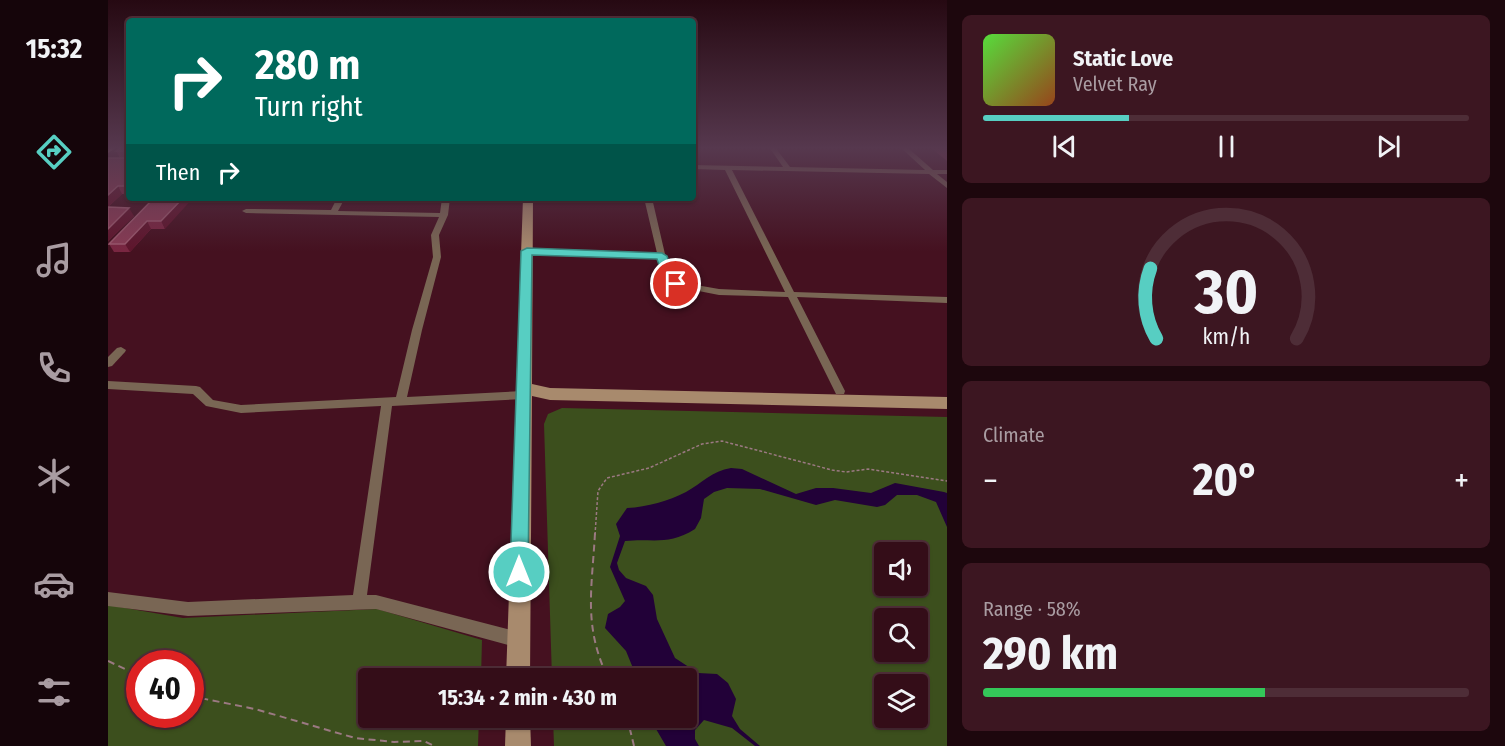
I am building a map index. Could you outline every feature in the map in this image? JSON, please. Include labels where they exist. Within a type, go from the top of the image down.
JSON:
[{"type":"street","points":[[734,182],[840,391]]},
{"type":"street","points":[[333,213],[339,201]]},
{"type":"street","points":[[401,401],[417,330],[437,258],[436,230],[444,215],[446,201]]},
{"type":"street","points":[[518,668],[528,201]]},
{"type":"street","points":[[649,201],[662,256],[669,277],[676,284],[719,292],[947,300]]},
{"type":"street","points":[[246,211],[444,215]]},
{"type":"street","points":[[527,251],[662,256]]},
{"type":"street","points":[[108,363],[121,350]]},
{"type":"street","points":[[523,392],[550,385],[947,393]]},
{"type":"street","points":[[108,386],[196,390],[210,403],[241,409],[523,392],[947,403]]},
{"type":"street","points":[[359,603],[387,402]]},
{"type":"street","points":[[108,599],[188,609],[376,602],[403,607],[519,640]]},
{"type":"street","points":[[518,728],[518,746]]},
{"type":"path","points":[[603,668],[597,657],[590,626],[598,491],[607,478],[662,463],[702,444],[722,441],[832,470],[846,472],[868,469],[947,481]]},
{"type":"path","points":[[108,661],[126,669]]},
{"type":"path","points":[[204,699],[255,709],[355,738],[394,742],[424,741],[434,746]]},
{"type":"path","points":[[630,728],[634,746]]},
{"type":"green space","points":[[562,408],[947,417],[947,746],[554,746],[553,728],[697,728],[697,668],[552,668],[544,424],[548,414]]},
{"type":"green space","points":[[108,605],[183,618],[377,609],[482,640],[481,668],[358,668],[358,728],[479,728],[478,746],[108,746]]},
{"type":"shaded area","points":[[742,469],[796,494],[816,488],[871,493],[895,483],[944,492],[947,493],[947,527],[936,502],[917,495],[897,495],[885,505],[877,507],[835,500],[816,505],[760,489],[727,488],[714,492],[704,499],[701,518],[695,529],[677,538],[625,541],[617,563],[619,570],[626,578],[646,586],[653,595],[657,619],[675,658],[690,668],[633,668],[626,651],[605,628],[608,614],[625,601],[610,567],[620,536],[616,524],[627,508],[650,505],[672,498],[724,470]]},
{"type":"shaded area","points":[[697,672],[717,674],[728,683],[736,699],[732,716],[740,729],[760,746],[755,746],[732,728],[704,720],[697,728]]},
{"type":"shaded area","points":[[655,728],[697,728],[695,739],[699,746],[666,746]]},
{"type":"building","points":[[108,182],[126,182],[126,186],[118,186],[108,195]]},
{"type":"building","points":[[151,201],[180,201],[161,221],[147,221],[125,244],[109,244]]},
{"type":"building","points":[[108,207],[129,208],[108,229]]},
{"type":"route","points":[[519,572],[527,251],[662,256],[664,267],[676,284]]}]
